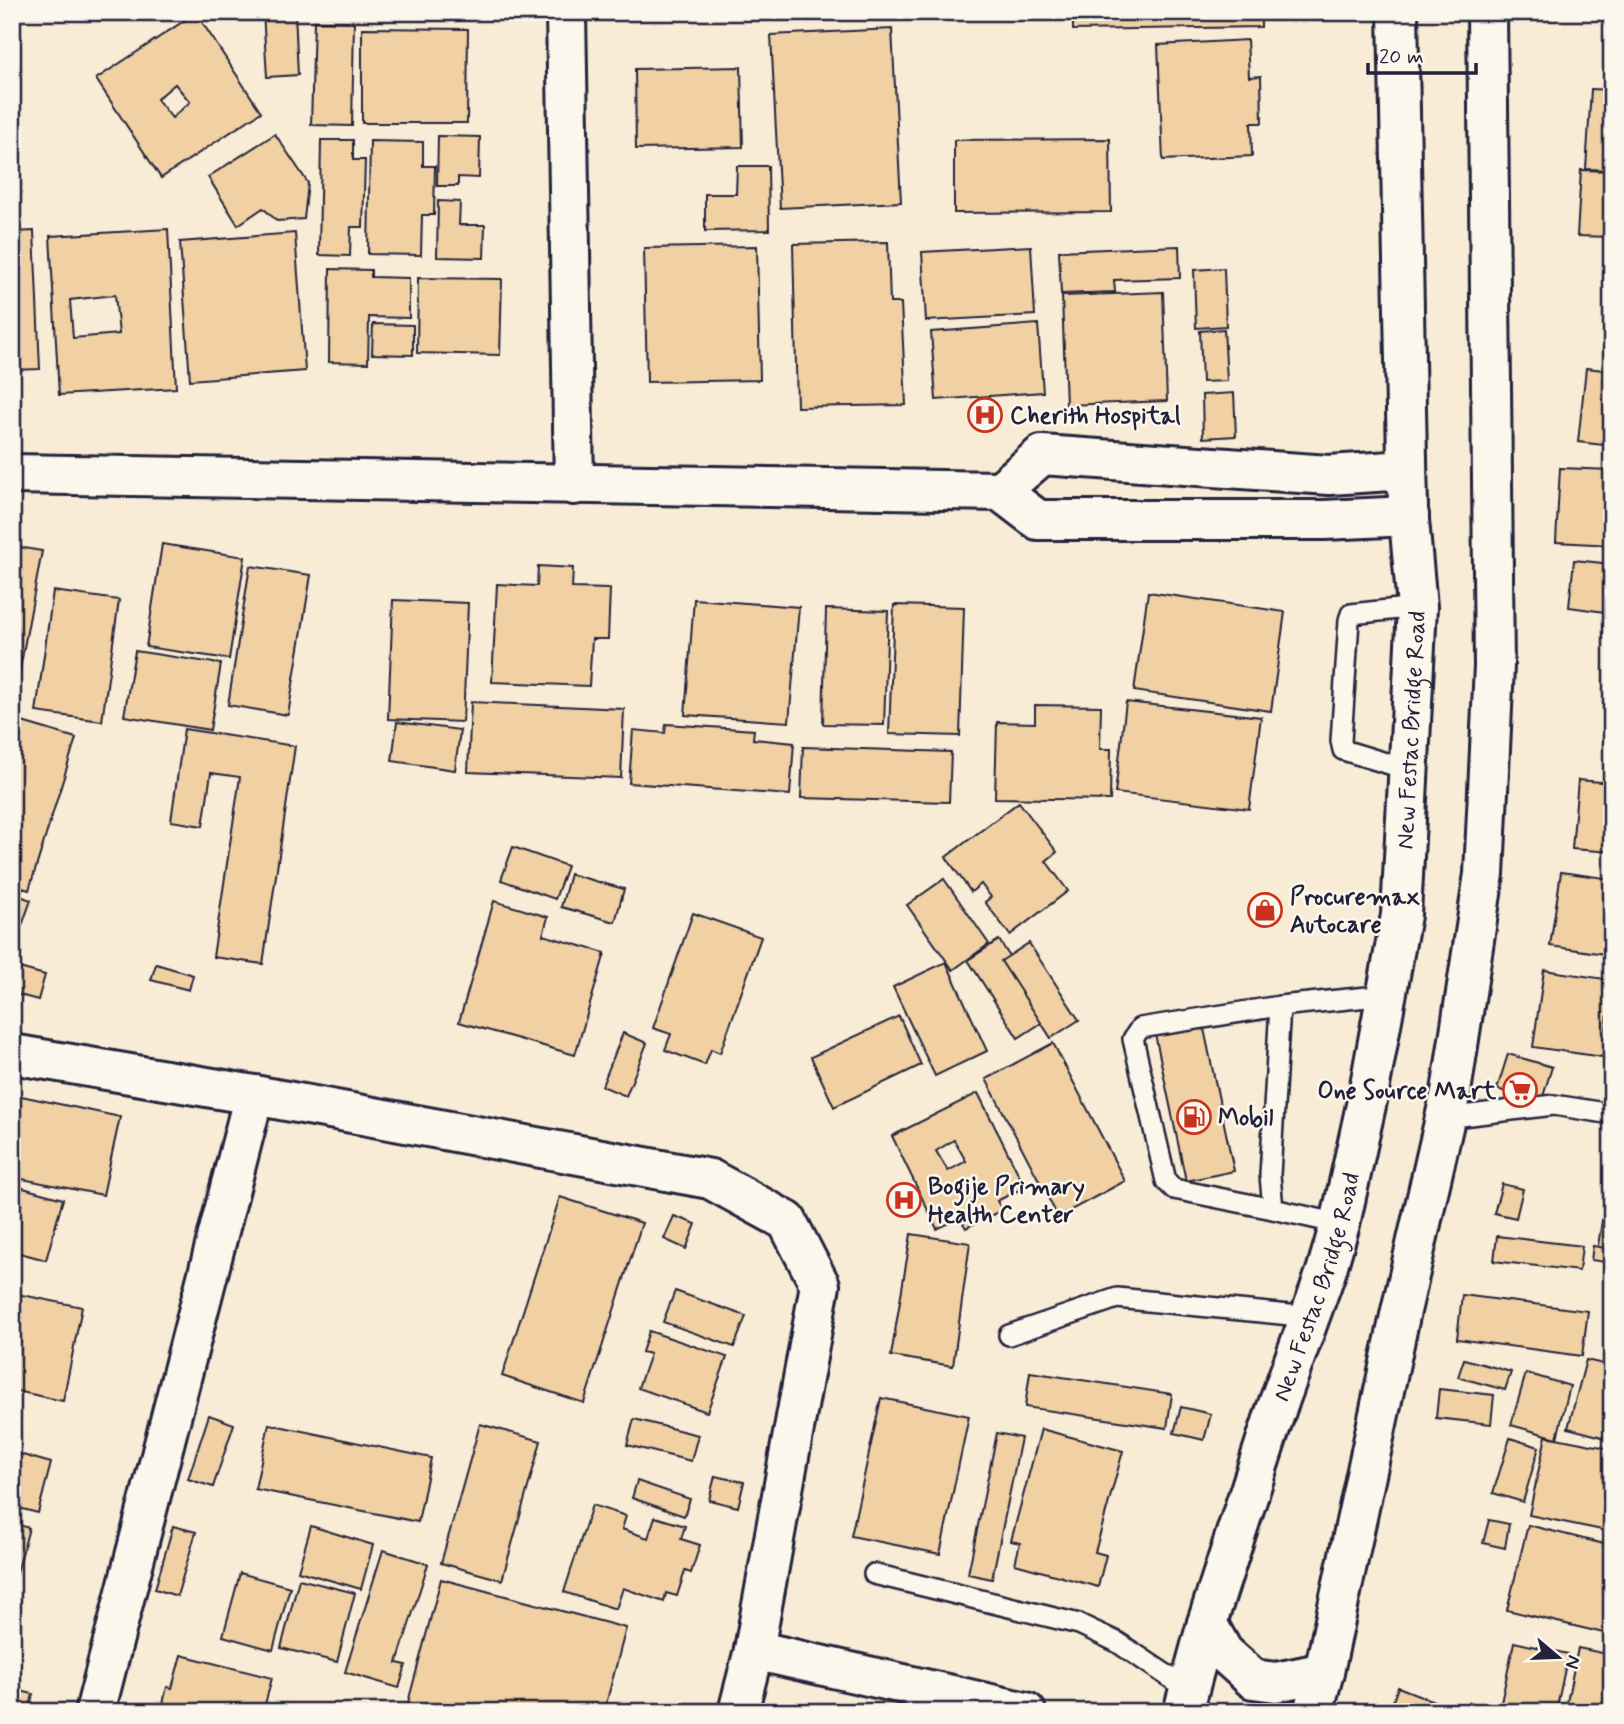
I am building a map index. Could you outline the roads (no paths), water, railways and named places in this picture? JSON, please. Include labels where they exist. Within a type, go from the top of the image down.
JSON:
[{"type":"street","points":[[567,12],[574,485]]},
{"type":"street","name":"New Festac Bridge Road","points":[[1186,1701],[1207,1623],[1340,1223],[1368,1096],[1401,915],[1416,607],[1407,470],[1398,12]]},
{"type":"street","points":[[1313,1712],[1445,1118],[1484,874],[1494,666],[1486,12]]},
{"type":"street","points":[[1000,491],[1042,455],[1329,475],[1407,470]]},
{"type":"street","points":[[12,474],[1000,491],[1038,520],[1324,520],[1409,516]]},
{"type":"street","points":[[12,1054],[254,1095],[710,1179],[787,1221],[820,1285],[754,1650],[738,1712]]},
{"type":"street","points":[[95,1712],[254,1095]]},
{"type":"street","points":[[1207,1623],[1223,1652],[1253,1679],[1276,1682],[1324,1672]]},
{"type":"street","points":[[754,1650],[1026,1712]]},
{"type":"lane","points":[[1409,771],[1343,750],[1341,741],[1351,614],[1416,607]]},
{"type":"lane","points":[[1340,1223],[1174,1189],[1166,1181],[1133,1040],[1140,1028],[1280,1006],[1387,995]]},
{"type":"lane","points":[[1273,1209],[1270,1175],[1280,1006]]},
{"type":"lane","points":[[1445,1118],[1554,1105],[1612,1114]]},
{"type":"lane","points":[[1009,1335],[1116,1298],[1310,1317]]},
{"type":"lane","points":[[874,1574],[1079,1624],[1116,1642],[1186,1701]]},
{"type":"place","name":"Cherith Hospital","points":[[985,415]]},
{"type":"place","name":"Procuremax Autocare","points":[[1265,910]]},
{"type":"place","name":"One Source Mart","points":[[1520,1090]]},
{"type":"place","name":"Mobil","points":[[1194,1117]]},
{"type":"place","name":"Bogije Primary Health Center","points":[[904,1200]]}]
